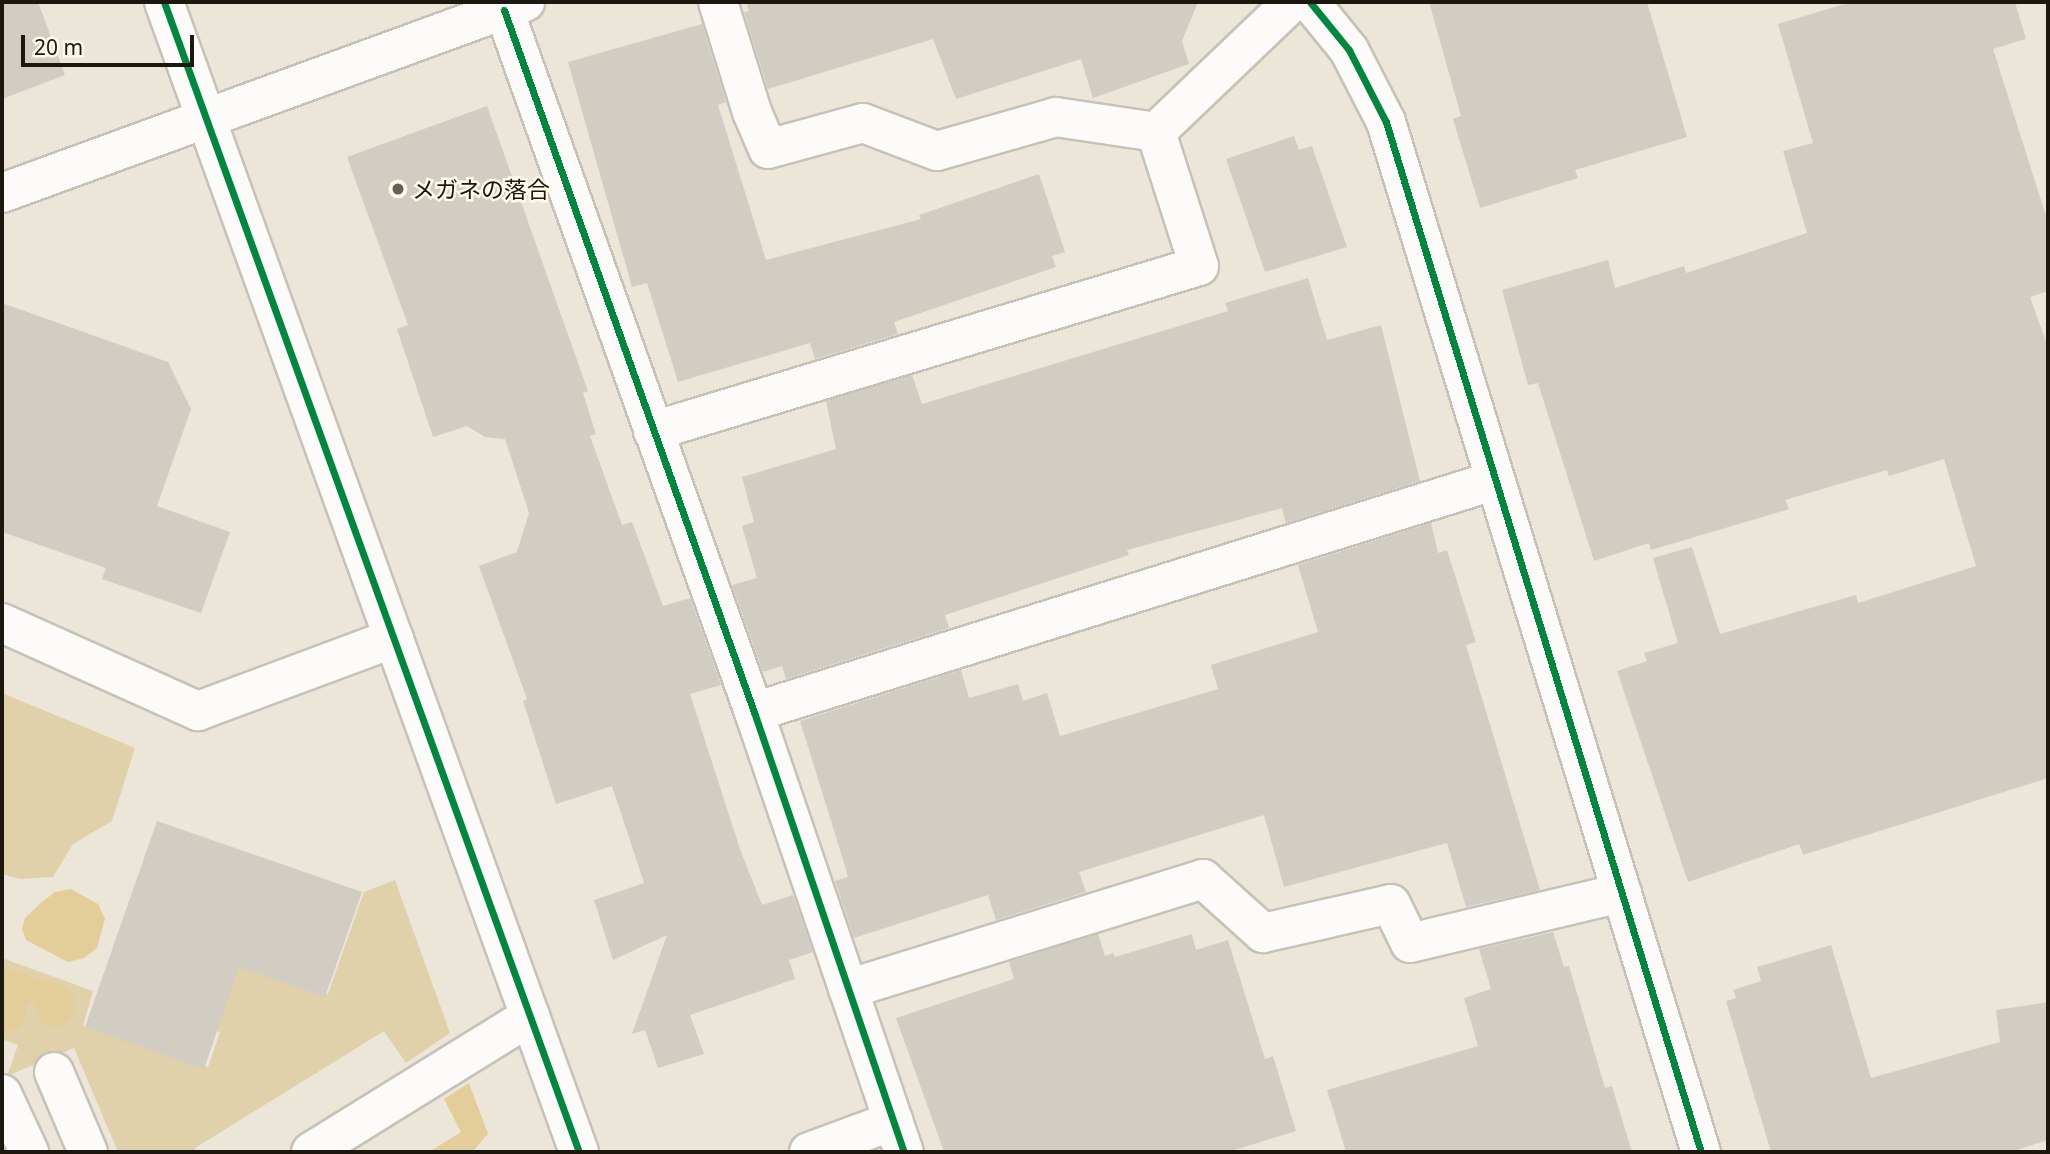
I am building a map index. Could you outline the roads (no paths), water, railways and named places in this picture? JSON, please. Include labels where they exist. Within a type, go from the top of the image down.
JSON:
[{"type":"street","points":[[164,2],[579,1152]]},
{"type":"street","points":[[718,2],[752,112],[768,149],[863,123],[937,151],[1056,117],[1156,132],[1316,5],[1349,50],[1386,122],[1701,1152]]},
{"type":"street","points":[[2,193],[514,6],[653,431],[754,712],[898,1137],[808,1152]]},
{"type":"street","points":[[653,431],[1199,266],[1156,132]]},
{"type":"street","points":[[754,712],[1496,480]]},
{"type":"street","points":[[2,623],[198,711],[394,638]]},
{"type":"street","points":[[848,989],[1203,879],[1264,933],[1391,904],[1410,943],[1622,893]]},
{"type":"street","points":[[311,1152],[530,1016]]},
{"type":"street","points":[[54,1072],[88,1152]]},
{"type":"street","points":[[2,1094],[29,1152]]},
{"type":"place","name":"メガネの落合","points":[[398,189]]}]
